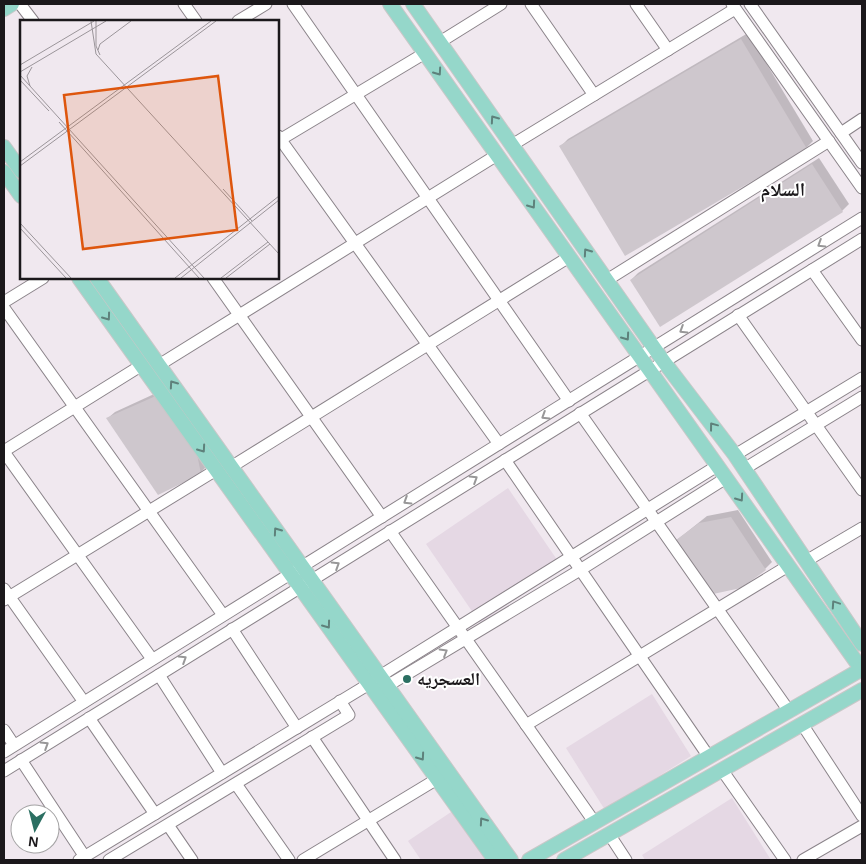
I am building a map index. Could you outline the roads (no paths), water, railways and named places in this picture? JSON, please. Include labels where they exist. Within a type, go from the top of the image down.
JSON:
[{"type":"main road","points":[[4,9],[12,4]]},
{"type":"main road","points":[[390,4],[862,670],[529,860]]},
{"type":"main road","points":[[413,4],[654,348],[735,455],[862,644]]},
{"type":"main road","points":[[4,147],[19,163]]},
{"type":"main road","points":[[4,172],[20,195]]},
{"type":"main road","points":[[80,279],[216,470],[306,583],[511,860]]},
{"type":"main road","points":[[98,279],[231,467],[296,570]]},
{"type":"main road","points":[[379,682],[436,779],[494,860]]},
{"type":"main road","points":[[564,860],[862,690]]},
{"type":"street","points":[[20,4],[32,20]]},
{"type":"street","points":[[184,4],[195,20]]},
{"type":"street","points":[[240,20],[266,4]]},
{"type":"street","points":[[293,4],[569,401]]},
{"type":"street","points":[[440,42],[501,4]]},
{"type":"street","points":[[531,4],[594,95]]},
{"type":"street","points":[[636,4],[668,50]]},
{"type":"street","points":[[750,4],[862,163]]},
{"type":"street","points":[[512,144],[668,50],[733,6],[862,188]]},
{"type":"street","points":[[279,138],[425,54]]},
{"type":"street","points":[[841,133],[862,119]]},
{"type":"street","points":[[279,140],[499,444]]},
{"type":"street","points":[[607,280],[829,141]]},
{"type":"street","points":[[159,365],[497,155]]},
{"type":"street","points":[[4,752],[862,218]]},
{"type":"street","points":[[4,771],[862,238]]},
{"type":"street","points":[[231,467],[569,256]]},
{"type":"street","points":[[812,270],[862,340]]},
{"type":"street","points":[[4,302],[41,279]]},
{"type":"street","points":[[214,279],[382,517]]},
{"type":"street","points":[[4,308],[223,615]]},
{"type":"street","points":[[738,316],[862,490]]},
{"type":"street","points":[[142,366],[4,451],[152,659]]},
{"type":"street","points":[[735,455],[862,378]]},
{"type":"street","points":[[744,469],[862,397]]},
{"type":"street","points":[[580,413],[789,711]]},
{"type":"street","points":[[505,460],[709,757]]},
{"type":"street","points":[[379,682],[458,627],[717,466]]},
{"type":"street","points":[[84,702],[6,595],[78,555],[216,470]]},
{"type":"street","points":[[21,760],[82,858],[340,701],[466,639],[657,523],[726,478]]},
{"type":"street","points":[[806,561],[862,528]]},
{"type":"street","points":[[390,531],[594,823]]},
{"type":"street","points":[[526,726],[788,566]]},
{"type":"street","points":[[232,629],[297,728]]},
{"type":"street","points":[[158,675],[222,773]]},
{"type":"street","points":[[109,860],[349,715],[340,701]]},
{"type":"street","points":[[89,718],[155,814]]},
{"type":"street","points":[[802,724],[862,816]]},
{"type":"street","points":[[4,730],[14,745]]},
{"type":"street","points":[[312,737],[395,860]]},
{"type":"street","points":[[722,770],[785,860]]},
{"type":"street","points":[[303,860],[436,779]]},
{"type":"street","points":[[236,784],[289,860]]},
{"type":"street","points":[[168,825],[192,860]]},
{"type":"street","points":[[803,860],[862,826]]},
{"type":"street","points":[[609,834],[626,860]]},
{"type":"place","name":"العسجريه","points":[[407,679]]},
{"type":"district","name":"السلام","points":[[783,189]]}]
